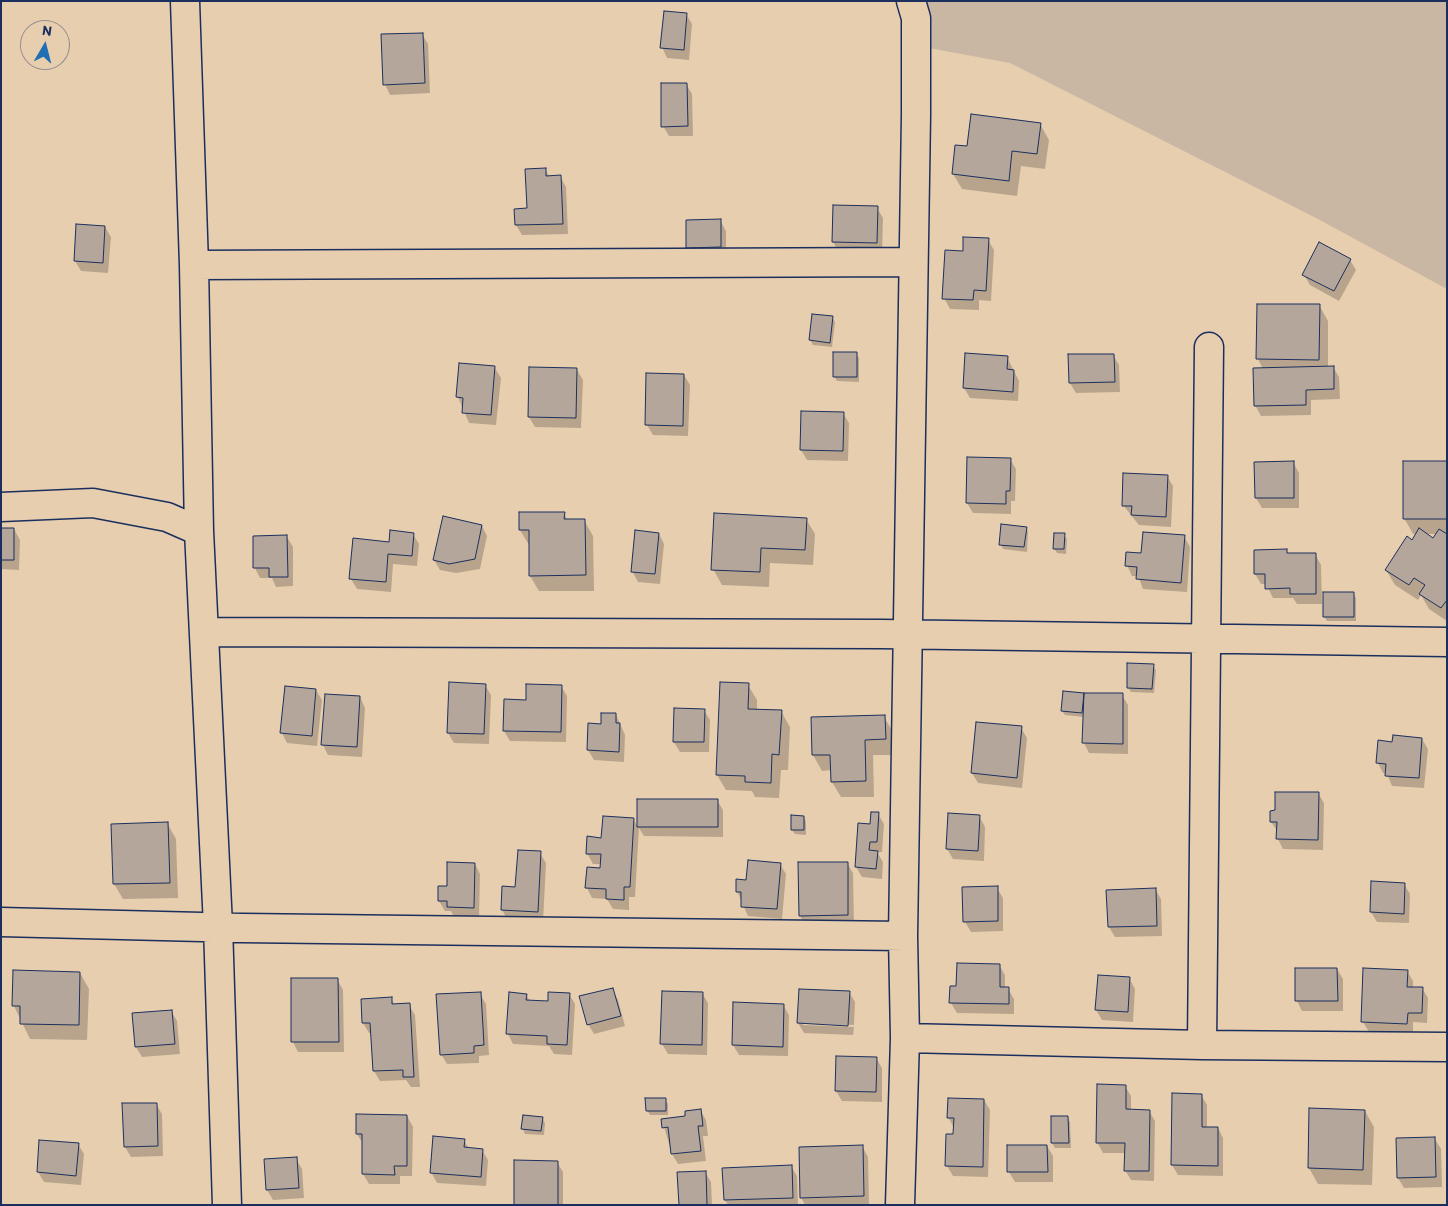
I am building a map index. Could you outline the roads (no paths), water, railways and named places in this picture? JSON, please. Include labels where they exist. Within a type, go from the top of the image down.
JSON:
[{"type":"street","points":[[185,1],[194,265],[199,531],[218,926],[227,1205]]},
{"type":"street","points":[[900,1205],[905,1038],[903,936],[909,635],[916,18],[911,1]]},
{"type":"street","points":[[194,265],[912,262]]},
{"type":"street","points":[[1202,1046],[1204,637],[1209,347]]},
{"type":"street","points":[[1,507],[93,503],[167,517],[199,531]]},
{"type":"street","points":[[204,632],[1204,637],[1447,642]]},
{"type":"street","points":[[1,922],[903,936]]},
{"type":"street","points":[[905,1038],[1202,1046],[1447,1048]]}]
